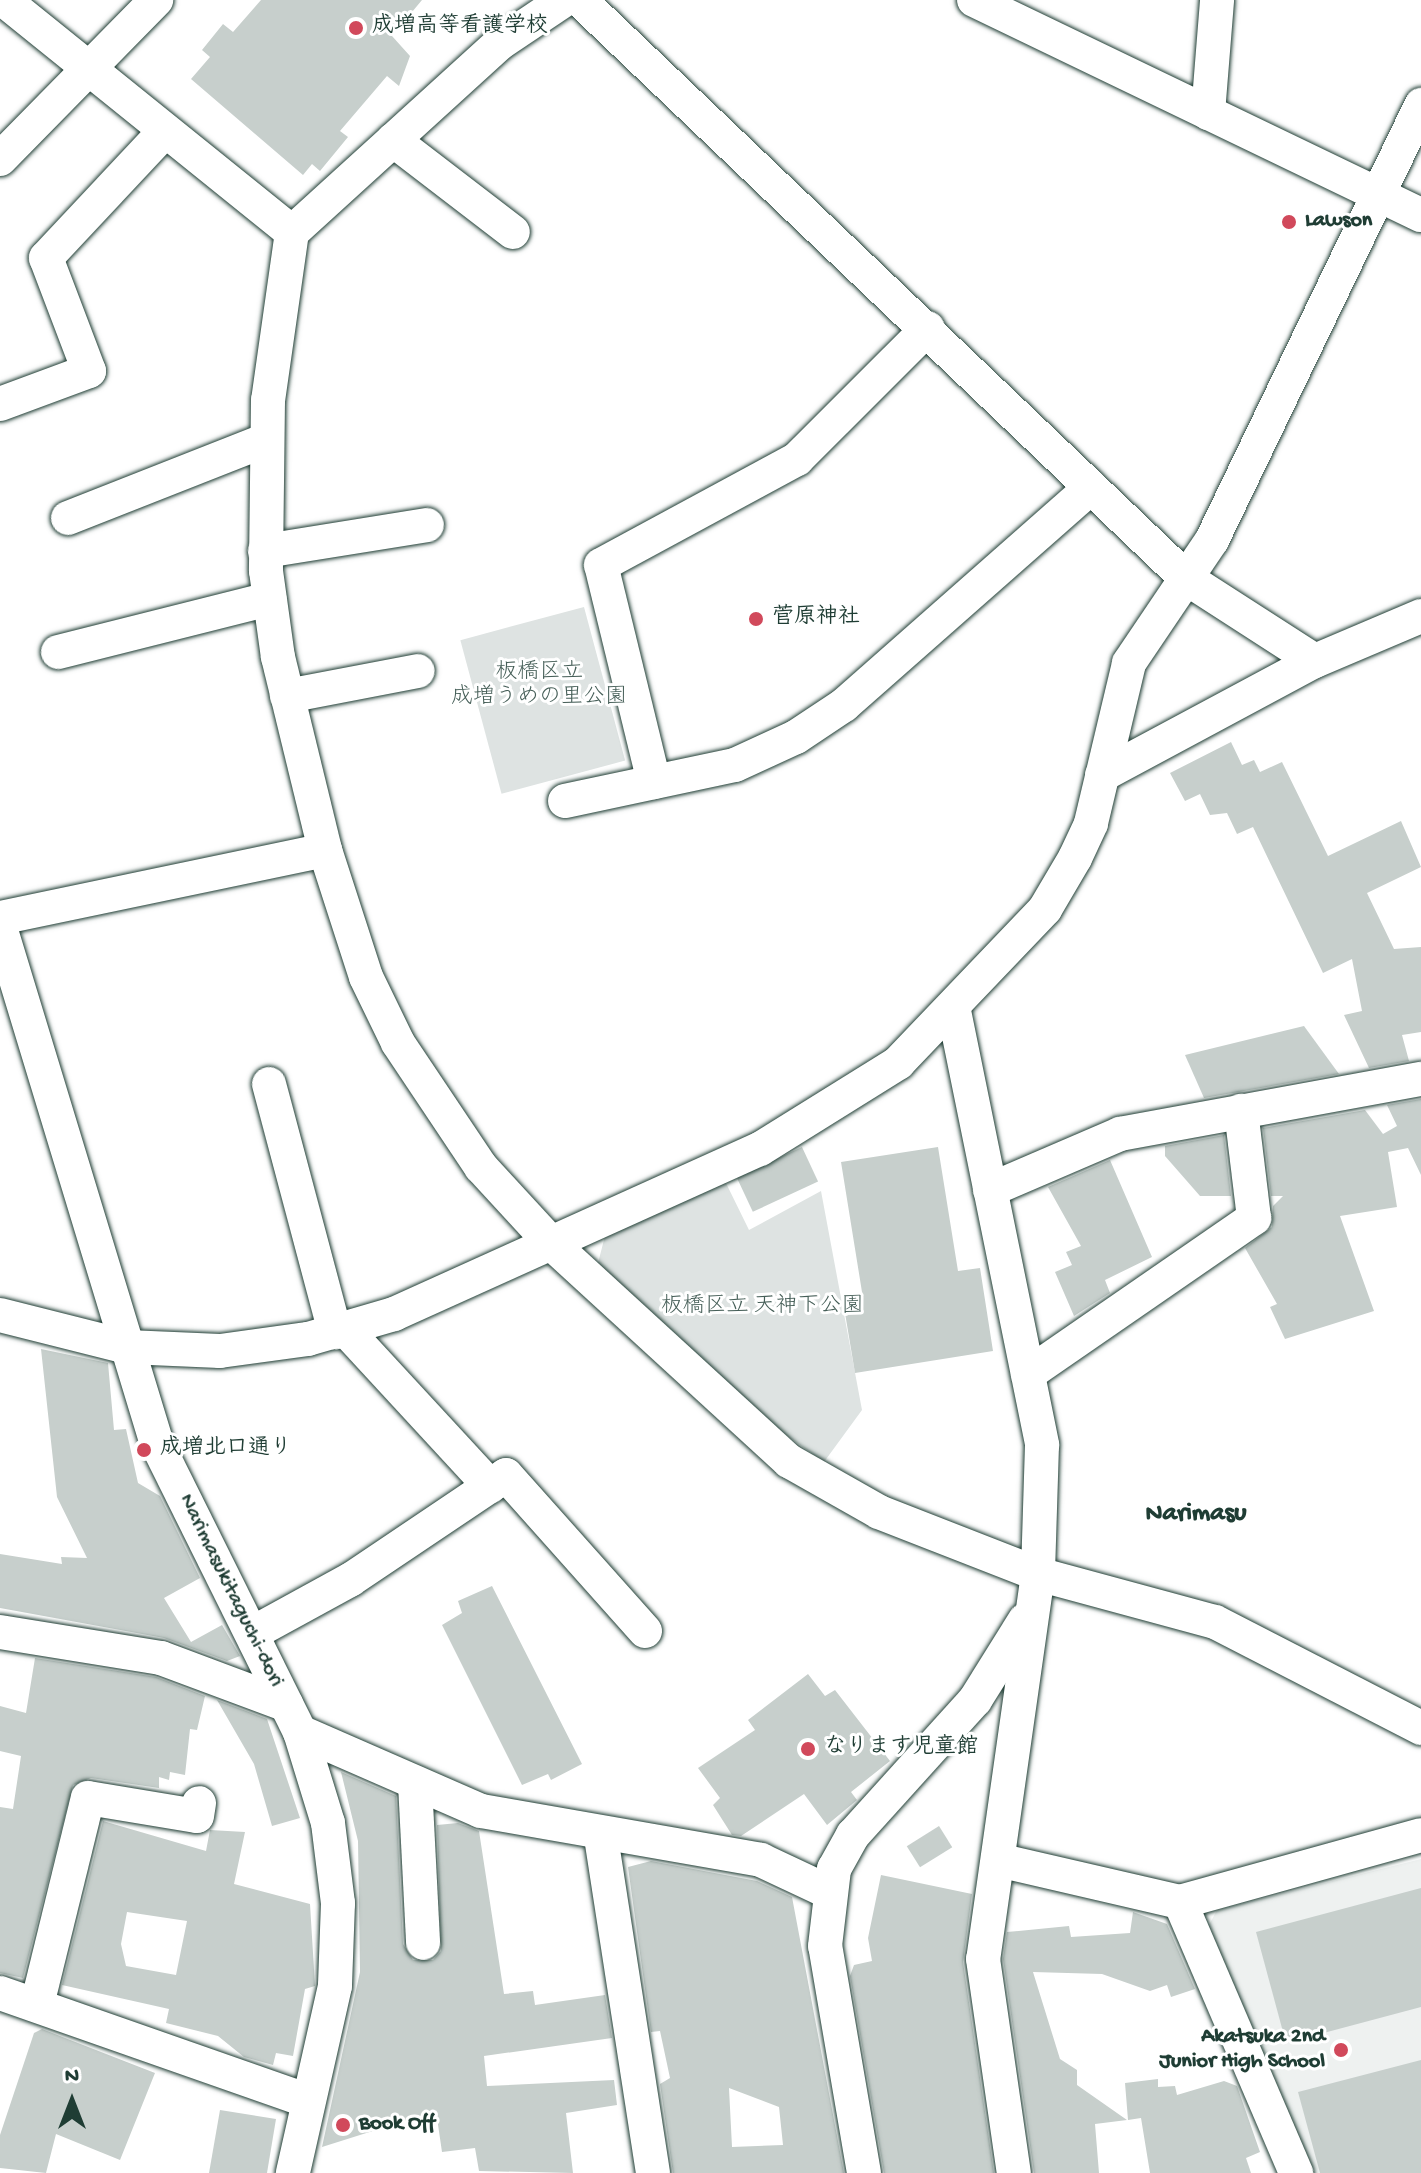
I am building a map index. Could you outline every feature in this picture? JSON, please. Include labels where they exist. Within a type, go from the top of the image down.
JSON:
[{"type":"street","points":[[4,0],[292,232]]},
{"type":"street","points":[[0,159],[85,68],[156,0]]},
{"type":"street","points":[[564,0],[500,43],[292,232],[266,440],[265,551],[269,599],[287,696],[325,850],[366,977],[398,1043],[481,1167],[551,1243],[789,1461],[879,1512],[1036,1588],[1215,1622],[1421,1728]]},
{"type":"street","points":[[580,0],[928,328],[1186,578],[1315,661]]},
{"type":"street","points":[[974,0],[1421,215]]},
{"type":"street","points":[[1208,113],[1217,0]]},
{"type":"street","points":[[0,1315],[127,1347],[220,1351],[340,1330],[551,1243],[821,1117],[954,1011],[1045,909],[1091,823],[1129,663],[1186,578],[1382,196],[1421,105]]},
{"type":"street","points":[[0,404],[89,371],[46,258],[165,131]]},
{"type":"street","points":[[393,140],[513,232]]},
{"type":"street","points":[[654,782],[601,565],[797,459],[928,328]]},
{"type":"street","points":[[68,518],[266,440]]},
{"type":"street","points":[[565,801],[735,765],[844,705],[1091,487]]},
{"type":"street","points":[[265,551],[427,525]]},
{"type":"street","points":[[58,652],[269,599]]},
{"type":"street","points":[[1102,775],[1315,661],[1421,616]]},
{"type":"street","points":[[287,696],[418,671]]},
{"type":"street","points":[[0,918],[325,850]]},
{"type":"street","name":"Narimasukitaguchi-dori","points":[[0,927],[157,1444],[294,1718],[328,1823],[339,1915],[335,1986],[293,2173]]},
{"type":"street","points":[[954,1011],[1042,1445],[1036,1588],[983,1959],[1014,2173]]},
{"type":"street","points":[[990,1190],[1120,1134],[1421,1079]]},
{"type":"street","points":[[269,1084],[340,1330],[490,1486]]},
{"type":"street","points":[[1028,1374],[1254,1218],[1241,1111]]},
{"type":"street","points":[[253,1633],[350,1580],[506,1475],[645,1631]]},
{"type":"street","points":[[864,2173],[825,1946],[827,1891],[853,1835],[975,1700],[1036,1588]]},
{"type":"street","points":[[0,1632],[161,1658],[294,1718],[415,1783],[481,1811],[601,1837],[663,1838],[761,1860],[827,1891]]},
{"type":"street","points":[[415,1783],[423,1943]]},
{"type":"street","points":[[37,2005],[88,1798],[197,1816],[199,1803]]},
{"type":"street","points":[[998,1860],[1180,1902],[1421,1835]]},
{"type":"street","points":[[601,1837],[653,2173]]},
{"type":"street","points":[[1180,1902],[1296,2173]]},
{"type":"street","points":[[0,1993],[308,2101]]},
{"type":"shaded area","name":"Akatsuka 2nd Junior High School","points":[[1421,1859],[1421,2173],[1314,2173],[1208,1927],[1217,1910]]},
{"type":"green space","name":"板橋区立 成増うめの里公園","points":[[584,607],[625,761],[502,794],[460,640]]},
{"type":"green space","name":"板橋区立 天神下公園","points":[[724,1179],[749,1230],[821,1191],[862,1410],[824,1462],[754,1412],[598,1263],[606,1232]]},
{"type":"building","points":[[261,0],[422,0],[392,36],[410,56],[399,86],[387,76],[340,131],[348,137],[320,171],[312,164],[303,175],[191,79],[210,57],[202,50],[223,24],[233,32]]},
{"type":"building","points":[[1231,742],[1242,765],[1254,760],[1260,772],[1282,762],[1328,856],[1401,821],[1421,867],[1367,893],[1394,949],[1421,947],[1421,1032],[1402,1035],[1409,1061],[1369,1068],[1344,1015],[1362,1011],[1352,959],[1323,973],[1253,827],[1237,834],[1227,813],[1210,815],[1200,794],[1185,801],[1170,773]]},
{"type":"building","points":[[1304,1026],[1339,1074],[1204,1098],[1185,1055]]},
{"type":"building","points":[[1421,1099],[1421,1175],[1408,1148],[1388,1152],[1397,1207],[1340,1216],[1374,1311],[1285,1339],[1270,1307],[1277,1304],[1245,1248],[1272,1227],[1273,1206],[1283,1196],[1271,1196],[1263,1128],[1365,1110],[1383,1134],[1397,1126],[1387,1105]]},
{"type":"building","points":[[1224,1135],[1231,1196],[1200,1196],[1165,1156],[1165,1146]]},
{"type":"building","points":[[802,1147],[818,1181],[753,1212],[737,1177]]},
{"type":"building","points":[[938,1147],[958,1271],[980,1268],[993,1351],[855,1373],[842,1295],[862,1292],[841,1162]]},
{"type":"building","points":[[1110,1160],[1152,1257],[1105,1280],[1110,1293],[1074,1316],[1055,1272],[1072,1265],[1066,1252],[1081,1246],[1048,1187]]},
{"type":"building","points":[[41,1349],[108,1363],[114,1430],[126,1429],[138,1483],[160,1496],[200,1578],[164,1598],[191,1642],[222,1625],[240,1656],[227,1661],[164,1638],[0,1608],[0,1554],[62,1564],[61,1557],[87,1558],[57,1497]]},
{"type":"building","points":[[492,1586],[582,1764],[551,1780],[548,1774],[522,1785],[442,1625],[462,1613],[458,1601]]},
{"type":"building","points":[[35,1658],[156,1677],[205,1696],[197,1730],[190,1729],[185,1775],[170,1772],[169,1780],[159,1777],[159,1788],[91,1778],[73,1785],[23,1978],[0,1973],[0,1807],[13,1809],[21,1756],[0,1751],[0,1706],[26,1713]]},
{"type":"building","points":[[808,1674],[825,1696],[835,1690],[890,1761],[851,1792],[857,1800],[827,1825],[804,1794],[741,1836],[732,1835],[713,1805],[720,1798],[698,1768],[755,1730],[748,1720]]},
{"type":"building","points":[[217,1700],[267,1719],[300,1818],[272,1826],[254,1764]]},
{"type":"building","points":[[341,1772],[396,1796],[403,1944],[413,1960],[433,1960],[441,1951],[437,1825],[458,1823],[479,1831],[504,1994],[533,1991],[535,2005],[605,1995],[612,2038],[484,2056],[487,2086],[614,2080],[617,2105],[566,2113],[573,2173],[479,2171],[475,2148],[442,2152],[436,2111],[322,2147],[360,1972],[358,1841]]},
{"type":"building","points":[[103,1821],[206,1851],[210,1830],[245,1832],[234,1884],[310,1904],[315,1986],[305,1989],[293,2056],[276,2053],[273,2065],[244,2057],[218,2036],[166,2023],[169,2009],[62,1985]],"holes":[[[127,1912],[187,1921],[176,1975],[126,1966],[121,1944]]]},
{"type":"building","points":[[939,1826],[952,1847],[920,1867],[907,1846]]},
{"type":"building","points":[[651,1861],[757,1881],[792,1897],[844,2173],[673,2173],[660,2084],[670,2078],[660,2031],[651,2032],[628,1867]],"holes":[[[729,2088],[779,2107],[783,2145],[732,2147]]]},
{"type":"building","points":[[881,1875],[972,1894],[963,1962],[994,2173],[884,2173],[850,1976],[854,1965],[872,1961],[868,1938]]},
{"type":"building","points":[[1421,1888],[1421,2007],[1286,2043],[1256,1932]]},
{"type":"building","points":[[1133,1912],[1167,1924],[1195,1989],[1171,1997],[1167,1985],[1150,1991],[1102,1974],[1033,1972],[1060,2059],[1077,2070],[1077,2085],[1127,2120],[1095,2124],[1099,2173],[1034,2173],[1003,1959],[1007,1932],[1069,1926],[1071,1937],[1130,1933]]},
{"type":"building","points":[[42,2029],[155,2073],[120,2160],[56,2134],[46,2173],[0,2168],[0,2135],[34,2033]]},
{"type":"building","points":[[1421,2060],[1421,2173],[1320,2173],[1298,2092]]},
{"type":"building","points":[[1158,2079],[1158,2087],[1175,2086],[1177,2095],[1224,2081],[1237,2086],[1260,2152],[1246,2158],[1251,2173],[1150,2173],[1141,2118],[1128,2120],[1125,2083]]},
{"type":"building","points":[[220,2110],[276,2119],[267,2173],[209,2173]]},
{"type":"place","name":"成増高等看護学校","points":[[356,28]]},
{"type":"place","name":"Lawson","points":[[1289,222]]},
{"type":"place","name":"菅原神社","points":[[756,619]]},
{"type":"place","name":"成増北口通り","points":[[144,1450]]},
{"type":"place","name":"なります児童館","points":[[808,1749]]},
{"type":"place","name":"Akatsuka 2nd Junior High School","points":[[1341,2050]]},
{"type":"place","name":"Book Off","points":[[343,2125]]},
{"type":"district","name":"Narimasu","points":[[1196,1515]]}]
